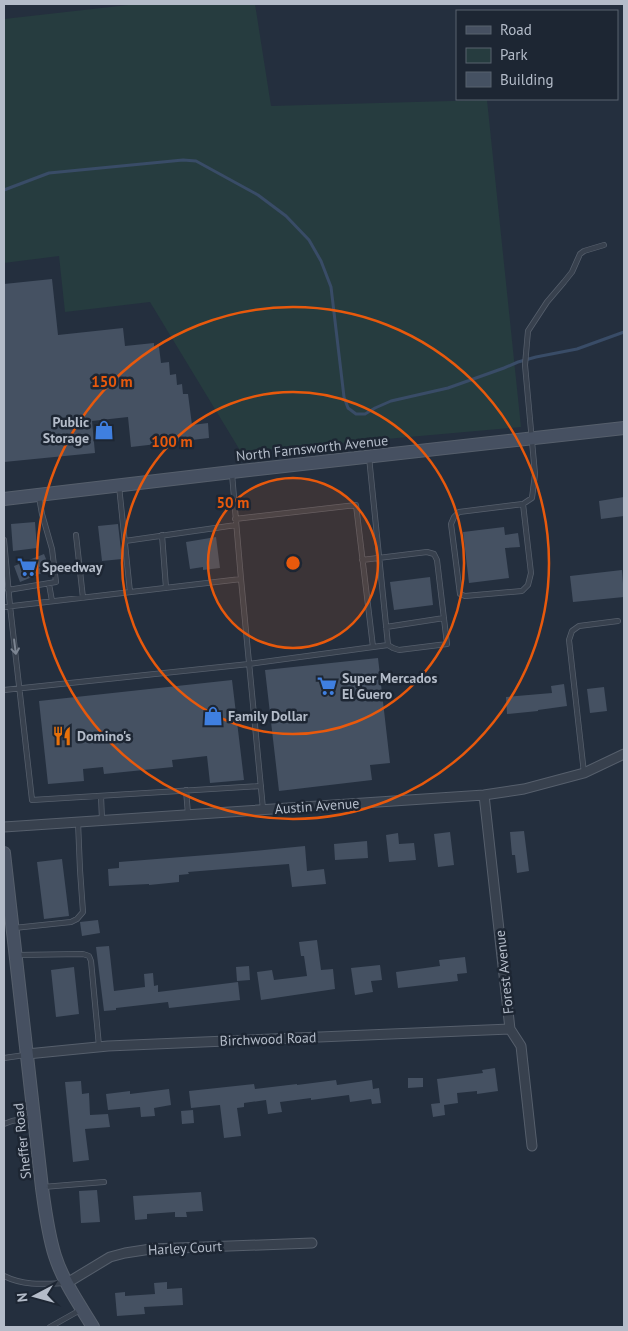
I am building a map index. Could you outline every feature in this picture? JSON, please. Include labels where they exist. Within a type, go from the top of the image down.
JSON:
[{"type":"main road","name":"North Farnsworth Avenue","points":[[4,499],[624,428]]},
{"type":"main road","name":"Sheffer Road","points":[[4,854],[42,1188],[50,1242],[59,1268],[92,1327]]},
{"type":"street","name":"Austin Avenue","points":[[4,827],[484,795],[524,789],[584,773],[624,754]]},
{"type":"street","name":"Forest Avenue","points":[[484,795],[510,1029],[521,1046],[532,1146]]},
{"type":"street","name":"Birchwood Road","points":[[27,1054],[99,1046],[510,1029]]},
{"type":"street","name":"Harley Court","points":[[67,1283],[110,1257],[126,1253],[151,1249],[312,1243]]},
{"type":"lane","points":[[523,504],[531,573],[528,585],[522,590],[465,596],[460,594],[451,524],[454,517],[459,512],[523,504],[532,498],[535,474],[525,366],[528,331],[547,302],[572,272],[580,254],[604,245]]},
{"type":"lane","points":[[369,457],[388,645]]},
{"type":"lane","points":[[232,472],[263,809]]},
{"type":"lane","points":[[119,485],[130,592]]},
{"type":"lane","points":[[8,590],[56,582],[52,549],[38,495]]},
{"type":"lane","points":[[235,519],[356,505],[373,648]]},
{"type":"lane","points":[[125,541],[236,525]]},
{"type":"lane","points":[[76,535],[82,598]]},
{"type":"lane","points":[[162,535],[166,588]]},
{"type":"lane","points":[[4,540],[5,578],[20,688],[32,800],[261,786]]},
{"type":"lane","points":[[4,690],[249,664],[388,645],[399,650],[447,644],[434,554],[427,552],[362,560]]},
{"type":"lane","points":[[4,607],[241,580]]},
{"type":"lane","points":[[49,584],[52,601]]},
{"type":"lane","points":[[386,627],[444,618]]},
{"type":"lane","points":[[584,773],[569,640],[572,631],[579,626],[618,621]]},
{"type":"lane","points":[[186,790],[188,814]]},
{"type":"lane","points":[[101,796],[102,820]]},
{"type":"lane","points":[[13,928],[71,922],[77,919],[83,912],[78,822]]},
{"type":"lane","points":[[16,955],[83,954],[89,956],[99,1046]]},
{"type":"lane","points":[[4,1058],[27,1054]]},
{"type":"lane","points":[[4,1124],[34,1116]]},
{"type":"lane","points":[[42,1188],[104,1182]]},
{"type":"lane","points":[[4,1276],[27,1284],[67,1283]]},
{"type":"lane","points":[[50,1327],[82,1309]]},
{"type":"green space","points":[[137,4],[255,4],[271,106],[487,100],[521,427],[241,452],[150,302],[65,312],[59,256],[4,263],[4,19]]},
{"type":"building","points":[[52,279],[58,335],[123,328],[125,346],[154,343],[154,348],[159,347],[161,363],[169,362],[170,375],[176,374],[177,385],[182,384],[183,394],[188,394],[192,425],[208,423],[209,438],[131,447],[128,417],[92,421],[95,453],[4,462],[4,284]]},
{"type":"building","points":[[624,497],[624,516],[601,519],[599,501]]},
{"type":"building","name":"Speedway","points":[[35,522],[37,548],[13,551],[11,524]]},
{"type":"building","points":[[118,524],[122,559],[102,561],[98,526]]},
{"type":"building","points":[[504,527],[505,535],[518,533],[520,547],[505,548],[509,578],[469,583],[463,532]]},
{"type":"building","points":[[216,537],[220,568],[203,570],[203,567],[190,569],[186,542]]},
{"type":"building","name":"Speedway","points":[[44,554],[48,564],[39,567],[42,573],[20,582],[14,566]]},
{"type":"building","points":[[622,570],[624,597],[573,602],[570,576]]},
{"type":"building","points":[[430,577],[433,605],[394,610],[390,582]]},
{"type":"building","points":[[378,658],[390,763],[370,765],[372,780],[279,791],[265,670]]},
{"type":"building","points":[[232,680],[244,780],[210,783],[207,756],[172,760],[173,767],[104,774],[103,767],[83,769],[84,781],[48,784],[39,701]]},
{"type":"building","points":[[564,684],[567,706],[507,714],[506,697],[552,693],[551,686]]},
{"type":"building","points":[[604,687],[607,711],[590,713],[587,689]]},
{"type":"building","points":[[524,831],[529,871],[517,873],[515,855],[512,855],[510,832]]},
{"type":"building","points":[[450,832],[454,865],[438,867],[434,834]]},
{"type":"building","points":[[398,833],[399,844],[414,843],[416,860],[389,862],[386,835]]},
{"type":"building","points":[[367,841],[368,858],[335,860],[334,844]]},
{"type":"building","points":[[305,846],[307,871],[324,869],[326,884],[292,887],[289,864],[188,872],[189,874],[179,875],[179,882],[109,886],[108,869],[119,868],[119,862]]},
{"type":"building","points":[[62,859],[69,916],[44,919],[37,862]]},
{"type":"building","points":[[98,920],[100,933],[82,936],[80,922]]},
{"type":"building","points":[[317,940],[321,970],[333,969],[335,989],[261,1000],[257,972],[272,970],[274,980],[307,976],[304,956],[301,956],[299,942]]},
{"type":"building","points":[[109,946],[114,991],[145,987],[144,974],[153,973],[154,986],[158,985],[158,992],[238,982],[240,1000],[169,1008],[168,1002],[104,1011],[96,947]]},
{"type":"building","points":[[465,957],[467,973],[457,974],[458,981],[398,988],[396,972],[440,966],[439,960]]},
{"type":"building","points":[[380,965],[382,980],[371,981],[373,992],[355,995],[351,968]]},
{"type":"building","points":[[249,966],[250,980],[237,981],[236,967]]},
{"type":"building","points":[[74,967],[79,1014],[56,1017],[51,970]]},
{"type":"building","points":[[495,1068],[498,1091],[477,1094],[477,1091],[457,1093],[458,1103],[444,1105],[445,1115],[433,1117],[431,1104],[440,1103],[437,1079],[483,1073],[482,1070]]},
{"type":"building","points":[[408,1078],[423,1078],[423,1087],[408,1088]]},
{"type":"building","points":[[336,1080],[337,1085],[372,1080],[373,1089],[379,1088],[381,1103],[372,1104],[371,1099],[350,1102],[349,1095],[311,1100],[311,1098],[280,1102],[282,1112],[268,1114],[266,1100],[244,1103],[244,1107],[237,1108],[241,1136],[224,1138],[220,1105],[191,1108],[189,1091],[254,1084],[255,1089]]},
{"type":"building","points":[[81,1081],[82,1094],[89,1093],[90,1115],[108,1114],[110,1127],[85,1129],[89,1160],[73,1162],[65,1082]]},
{"type":"building","points":[[169,1089],[171,1105],[154,1108],[155,1116],[141,1117],[140,1107],[108,1110],[106,1094],[130,1091],[130,1094]]},
{"type":"building","points":[[193,1110],[194,1123],[182,1124],[181,1111]]},
{"type":"building","points":[[97,1190],[100,1222],[81,1223],[79,1191]]},
{"type":"building","points":[[201,1192],[203,1211],[186,1212],[187,1217],[175,1217],[175,1212],[147,1214],[147,1219],[135,1220],[133,1196]]},
{"type":"building","points":[[167,1282],[167,1289],[182,1288],[183,1305],[144,1307],[145,1314],[117,1316],[115,1293],[125,1292],[125,1296],[155,1294],[154,1283]]},
{"type":"waterway","points":[[4,190],[49,173],[183,160],[196,161],[258,195],[286,216],[309,240],[321,261],[331,287],[344,397],[348,408],[356,414],[365,414],[391,401],[448,388],[518,362],[577,349],[624,332]]},
{"type":"place","name":"Public Storage","points":[[104,430]]},
{"type":"place","name":"Speedway","points":[[27,567]]},
{"type":"place","name":"Super Mercados El Guero","points":[[327,686]]},
{"type":"place","name":"Family Dollar","points":[[213,716]]},
{"type":"place","name":"Domino's","points":[[62,736]]}]
